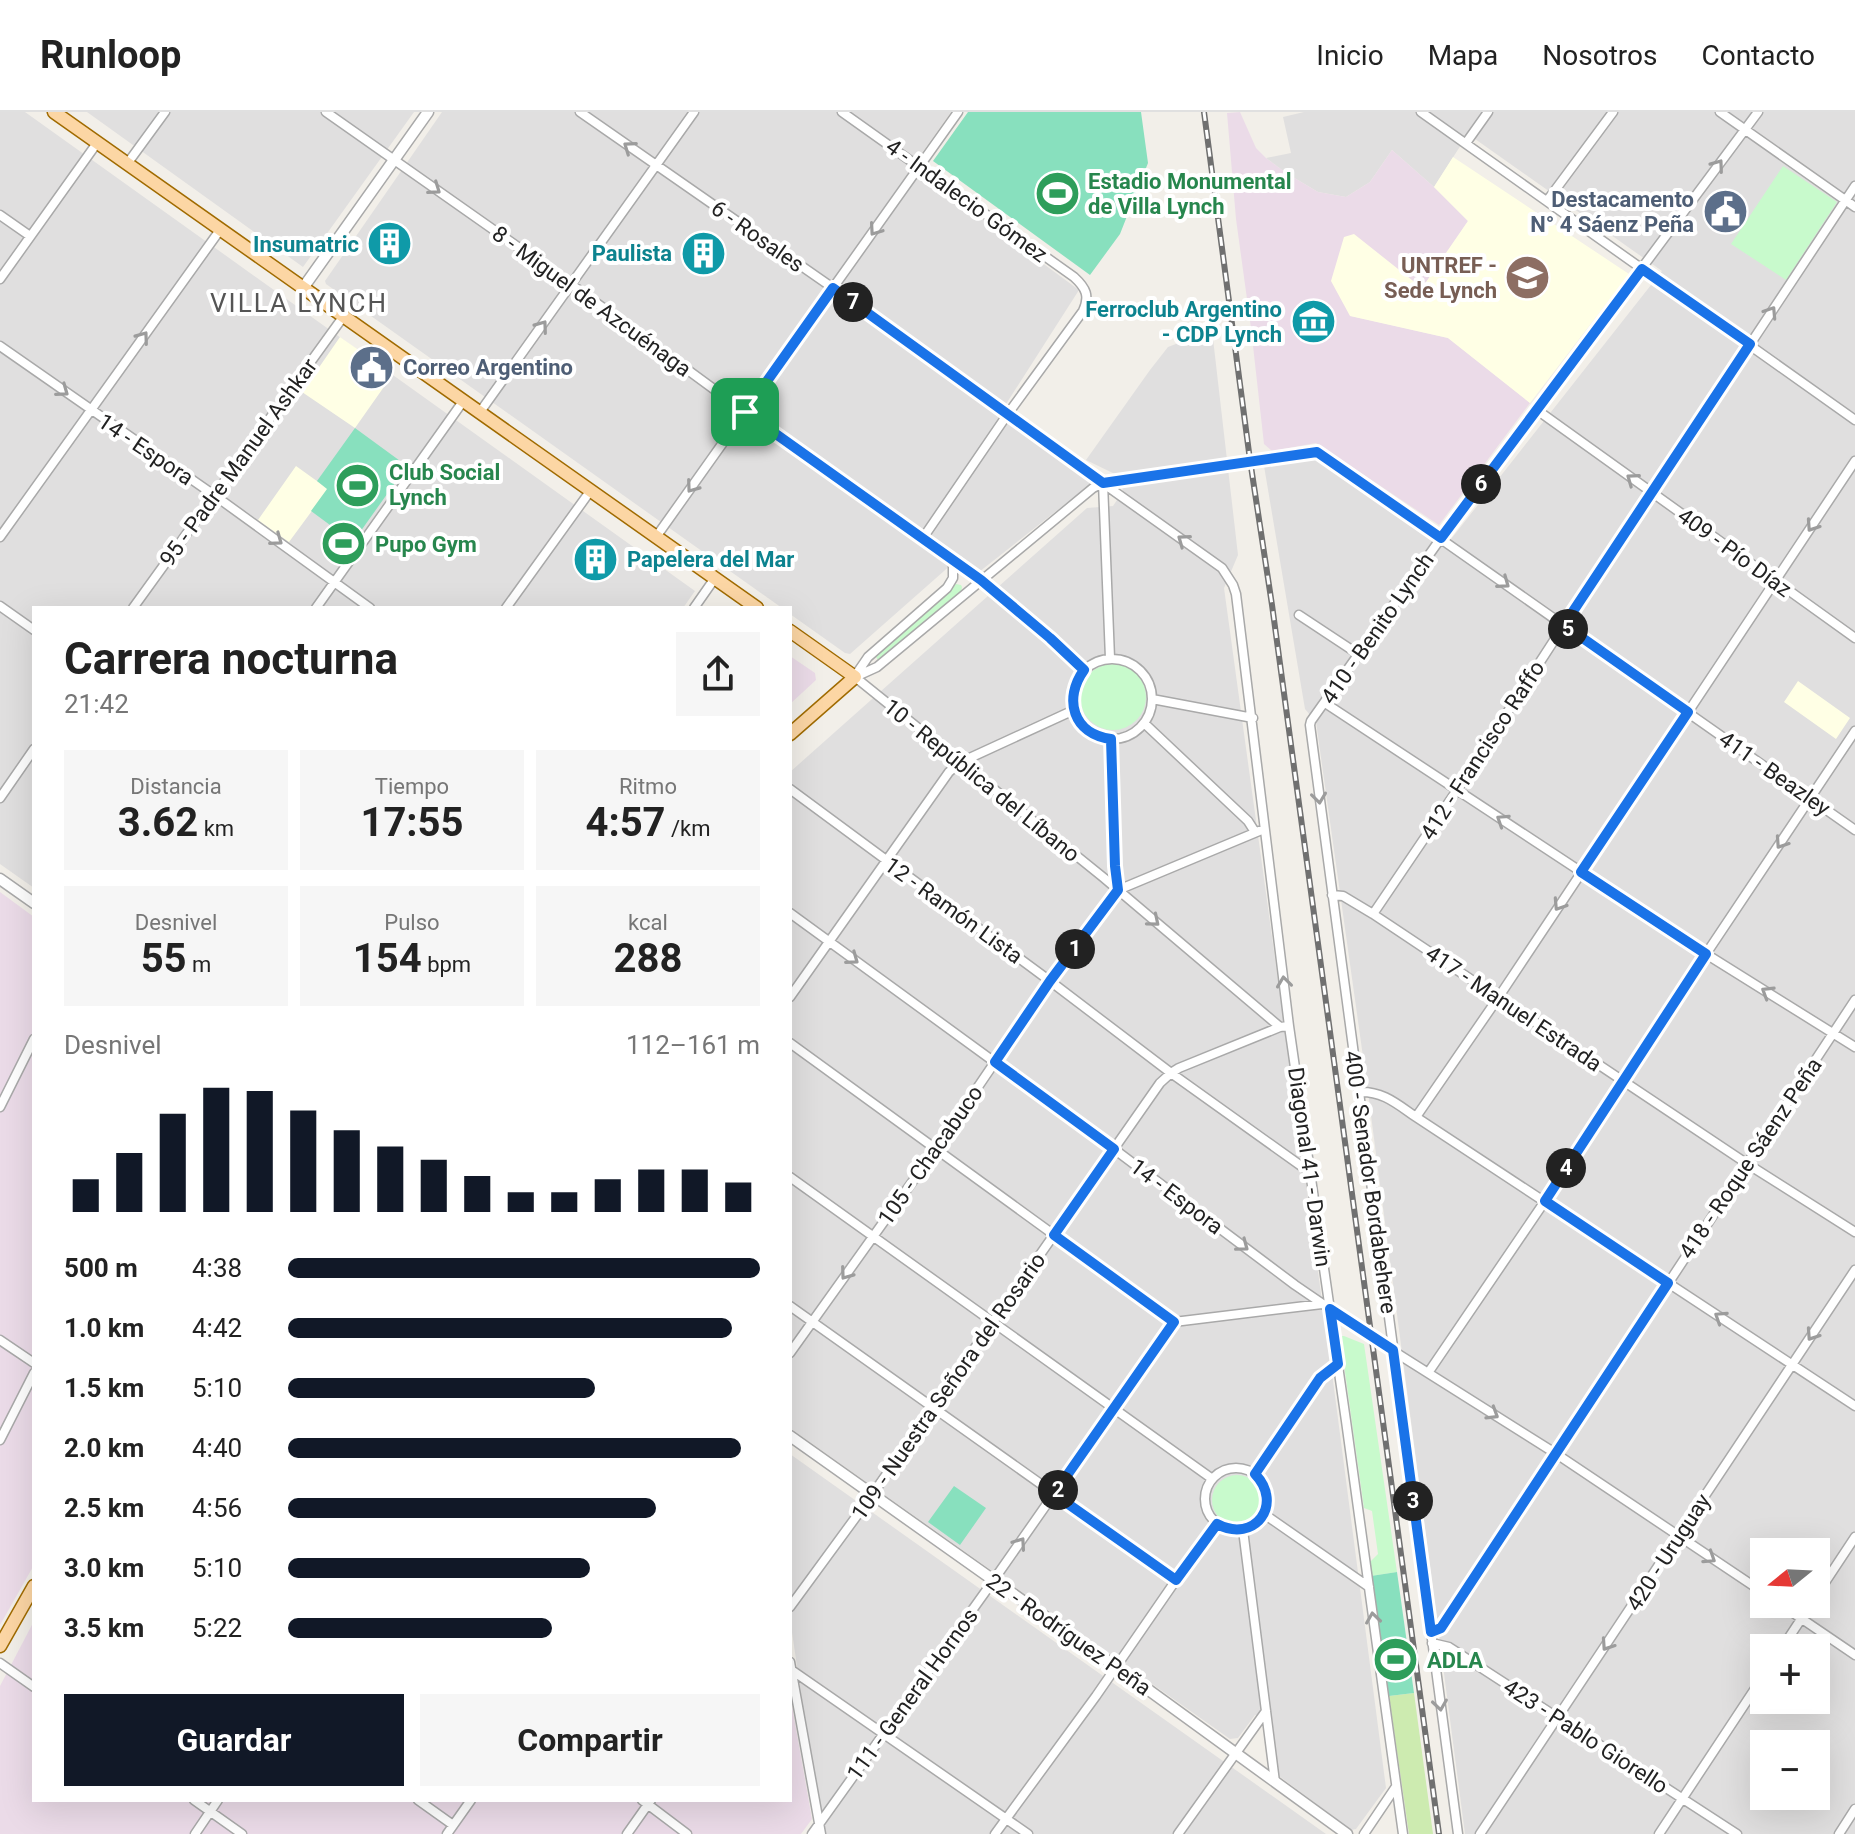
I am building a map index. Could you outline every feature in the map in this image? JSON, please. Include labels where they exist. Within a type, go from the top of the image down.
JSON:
[{"type":"main road","points":[[54,112],[754,606]]},
{"type":"main road","name":"10 - República del Líbano","points":[[792,632],[855,677]]},
{"type":"main road","points":[[792,732],[855,677]]},
{"type":"main road","points":[[0,1646],[32,1590]]},
{"type":"street","points":[[127,164],[165,112]]},
{"type":"street","name":"8 - Miguel de Azcuénaga","points":[[326,112],[981,580],[1084,670]]},
{"type":"street","points":[[303,288],[428,112]]},
{"type":"street","name":"6 - Rosales","points":[[580,112],[833,288],[1222,568],[1236,594]]},
{"type":"street","points":[[480,412],[694,112]]},
{"type":"street","name":"4 - Indalecio Gómez","points":[[842,112],[1083,284],[1087,293],[1083,311],[1007,415]]},
{"type":"street","points":[[656,537],[958,112]]},
{"type":"street","points":[[1421,112],[1855,420]]},
{"type":"street","points":[[1466,143],[1488,112]]},
{"type":"street","points":[[1547,201],[1613,112]]},
{"type":"street","points":[[1720,112],[1855,207]]},
{"type":"street","name":"410 - Benito Lynch","points":[[1311,721],[1441,538],[1758,112]]},
{"type":"street","points":[[0,279],[97,143]]},
{"type":"street","name":"412 - Francisco Raffo","points":[[1373,914],[1855,186]]},
{"type":"street","points":[[0,215],[30,236]]},
{"type":"street","points":[[0,537],[220,230]]},
{"type":"street","name":"95 - Padre Manuel Ashkar","points":[[134,606],[343,317]]},
{"type":"street","name":"14 - Espora","points":[[0,346],[367,606]]},
{"type":"street","points":[[317,606],[464,400]]},
{"type":"street","name":"409 - Pío Díaz","points":[[1537,410],[1855,638]]},
{"type":"street","points":[[923,538],[1007,415]]},
{"type":"street","name":"411 - Beazley","points":[[1103,483],[1250,460],[1311,452],[1322,454],[1855,830]]},
{"type":"street","points":[[1416,1117],[1855,461]]},
{"type":"street","points":[[855,677],[877,667],[1093,488],[1103,483],[1110,658]]},
{"type":"street","points":[[507,606],[591,490]]},
{"type":"street","points":[[855,677],[868,657],[947,588],[953,578],[953,561]]},
{"type":"street","points":[[695,606],[715,578]]},
{"type":"street","name":"Diagonal 41 - Darwin","points":[[1236,594],[1253,718],[1260,830],[1284,1027],[1311,1173],[1326,1306],[1338,1364],[1403,1834]]},
{"type":"street","points":[[0,606],[32,629]]},
{"type":"street","points":[[1299,615],[1358,654]]},
{"type":"street","points":[[1110,658],[1125,660],[1141,670],[1150,685],[1152,699],[1149,716],[1134,733],[1111,739],[1091,733],[1082,725],[1074,710],[1073,691],[1084,670],[1110,658]]},
{"type":"street","name":"10 - República del Líbano","points":[[855,677],[1284,1027]]},
{"type":"street","points":[[1152,699],[1253,718]]},
{"type":"street","points":[[1325,703],[1706,954],[1855,1047]]},
{"type":"street","points":[[792,994],[949,772],[961,762],[1074,710]]},
{"type":"street","name":"400 - Senador Bordabehere","points":[[1311,721],[1458,1834]]},
{"type":"street","points":[[1144,723],[1260,830]]},
{"type":"street","points":[[1428,1373],[1855,731]]},
{"type":"street","points":[[1111,739],[1118,890],[1260,830]]},
{"type":"street","points":[[0,798],[32,752]]},
{"type":"street","name":"12 - Ramón Lista","points":[[792,790],[1171,1073],[1311,1173]]},
{"type":"street","points":[[0,879],[32,902]]},
{"type":"street","name":"105 - Chacabuco","points":[[792,1350],[935,1150],[1050,981],[1118,890]]},
{"type":"street","name":"417 - Manuel Estrada","points":[[1332,895],[1343,896],[1373,914],[1746,1163],[1855,1232]]},
{"type":"street","name":"14 - Espora","points":[[792,915],[1326,1306],[1555,1453],[1750,1584]]},
{"type":"street","name":"418 - Roque Sáenz Peña","points":[[1431,1632],[1441,1628],[1855,1000]]},
{"type":"street","name":"109 - Nuestra Señora del Rosario","points":[[792,1604],[1160,1083],[1171,1073],[1284,1027]]},
{"type":"street","points":[[0,1107],[32,1043]]},
{"type":"street","points":[[792,1044],[1174,1322],[1326,1306]]},
{"type":"street","points":[[1359,1092],[1380,1094],[1855,1406]]},
{"type":"street","points":[[792,1178],[1211,1478]]},
{"type":"street","name":"420 - Uruguay","points":[[1480,1834],[1855,1270]]},
{"type":"street","points":[[792,1307],[1176,1580]]},
{"type":"street","name":"111 - General Hornos","points":[[812,1834],[1174,1322]]},
{"type":"street","points":[[0,1340],[32,1362]]},
{"type":"street","points":[[1255,1474],[1320,1378],[1338,1364]]},
{"type":"street","points":[[0,1440],[32,1377]]},
{"type":"street","name":"22 - Rodríguez Peña","points":[[792,1437],[1347,1834]]},
{"type":"street","points":[[1237,1467],[1255,1474],[1266,1489],[1267,1498],[1264,1514],[1258,1522],[1243,1530],[1226,1529],[1210,1518],[1204,1499],[1211,1478],[1227,1468],[1237,1467]]},
{"type":"street","points":[[1264,1514],[1369,1587]]},
{"type":"street","points":[[995,1834],[1217,1524]]},
{"type":"street","points":[[1243,1530],[1275,1782]]},
{"type":"street","points":[[1830,1575],[1855,1537]]},
{"type":"street","points":[[1791,1634],[1802,1618],[1855,1655]]},
{"type":"street","name":"423 - Pablo Giorello","points":[[1432,1643],[1449,1647],[1737,1834]]},
{"type":"street","points":[[0,1663],[32,1686]]},
{"type":"street","points":[[792,1668],[1028,1834]]},
{"type":"street","points":[[792,1678],[821,1834]]},
{"type":"street","points":[[1659,1834],[1750,1696]]},
{"type":"street","points":[[1178,1834],[1266,1711]]},
{"type":"street","points":[[1364,1834],[1396,1787]]},
{"type":"street","points":[[197,1802],[242,1834]]},
{"type":"street","points":[[195,1834],[217,1802]]},
{"type":"street","points":[[421,1802],[453,1825]]},
{"type":"street","points":[[447,1834],[470,1802]]},
{"type":"street","points":[[627,1834],[647,1802],[687,1834]]},
{"type":"street","points":[[1839,1834],[1855,1809]]},
{"type":"shaded area","points":[[0,112],[25,112],[695,591],[684,606],[32,606],[32,887],[0,864]]},
{"type":"shaded area","points":[[87,112],[414,112],[303,267]]},
{"type":"shaded area","points":[[442,112],[951,112],[912,167],[1079,290],[999,415],[1093,482],[979,572],[961,556],[850,654],[845,653],[792,615],[792,606],[779,606],[325,281]]},
{"type":"shaded area","name":"Ferroclub Argentino - CDP Lynch","points":[[1240,112],[1256,148],[1286,173],[1318,192],[1346,197],[1370,182],[1392,150],[1468,221],[1422,288],[1351,316],[1448,338],[1530,403],[1439,525],[1316,443],[1272,451],[1264,444],[1236,219],[1227,113]]},
{"type":"shaded area","points":[[1304,112],[1855,112],[1855,1834],[1465,1834],[1316,722],[1305,709],[1264,466],[1265,463],[1321,461],[1444,548],[1662,271],[1468,134],[1434,187],[1392,150],[1370,182],[1346,197],[1318,192],[1266,158],[1291,153],[1283,117]]},
{"type":"shaded area","name":"UNTREF - Sede Lynch","points":[[1453,157],[1629,274],[1530,403],[1448,338],[1350,316],[1331,281],[1344,237],[1354,234],[1422,288],[1468,221],[1434,187]]},
{"type":"shaded area","points":[[1212,330],[1238,555],[1224,588],[1386,1788],[1356,1829],[1351,1830],[1279,1776],[1272,1719],[1255,1715],[1238,1738],[1230,1739],[792,1429],[792,770],[1087,508],[1113,506],[1123,491],[1119,476],[1086,460],[1168,347]]},
{"type":"shaded area","points":[[340,337],[393,374],[355,428],[302,392]]},
{"type":"shaded area","points":[[296,466],[328,489],[289,542],[258,520]]},
{"type":"shaded area","points":[[792,657],[815,673],[816,680],[792,702]]},
{"type":"shaded area","points":[[1798,681],[1850,718],[1836,739],[1784,702]]},
{"type":"shaded area","points":[[0,892],[32,916],[32,1569],[0,1625]]},
{"type":"shaded area","points":[[792,1455],[1326,1834],[822,1834],[792,1632]]},
{"type":"shaded area","points":[[32,1625],[32,1802],[792,1802],[792,1706],[812,1819],[801,1834],[0,1834],[0,1686]]},
{"type":"green space","name":"Estadio Monumental de Villa Lynch","points":[[968,112],[1141,112],[1148,163],[1120,234],[1090,275],[933,161]]},
{"type":"green space","points":[[1783,166],[1837,202],[1786,280],[1731,244]]},
{"type":"green space","name":"Club Social Lynch","points":[[355,428],[407,466],[353,542],[311,511],[327,489],[317,481]]},
{"type":"green space","points":[[956,584],[961,585],[961,592],[882,660],[878,660],[876,653]]},
{"type":"green space","points":[[1113,664],[1126,667],[1136,674],[1143,684],[1146,697],[1143,710],[1136,720],[1126,727],[1113,730],[1100,727],[1090,720],[1083,710],[1080,697],[1083,684],[1090,674],[1100,667]]},
{"type":"green space","points":[[1340,1336],[1364,1344],[1397,1572],[1371,1576],[1370,1562],[1378,1554],[1372,1511],[1364,1508]]},
{"type":"green space","points":[[1237,1475],[1254,1483],[1262,1500],[1254,1517],[1237,1525],[1220,1517],[1212,1500],[1220,1483]]},
{"type":"green space","points":[[954,1486],[986,1508],[960,1545],[928,1522]]},
{"type":"green space","name":"ADLA","points":[[1397,1572],[1414,1693],[1389,1696],[1371,1576]]},
{"type":"green space","points":[[1414,1693],[1433,1834],[1409,1834],[1389,1696]]},
{"type":"railway","points":[[1204,112],[1439,1834]]},
{"type":"place","name":"Estadio Monumental de Villa Lynch","points":[[1057,194]]},
{"type":"place","name":"Destacamento N° 4 Sáenz Peña","points":[[1725,212]]},
{"type":"place","name":"Insumatric","points":[[390,244]]},
{"type":"place","name":"Paulista","points":[[703,253]]},
{"type":"place","name":"UNTREF - Sede Lynch","points":[[1528,278]]},
{"type":"place","name":"Ferroclub Argentino - CDP Lynch","points":[[1313,322]]},
{"type":"place","name":"Correo Argentino","points":[[372,367]]},
{"type":"place","name":"Club Social Lynch","points":[[358,485]]},
{"type":"place","name":"Pupo Gym","points":[[344,544]]},
{"type":"place","name":"Papelera del Mar","points":[[596,559]]},
{"type":"place","name":"ADLA","points":[[1396,1660]]},
{"type":"district","name":"VILLA LYNCH","points":[[299,303]]},
{"type":"route","points":[[1642,269],[1750,344],[1564,625],[1688,712],[1581,872],[1706,954],[1545,1201],[1668,1283],[1437,1631],[1431,1632],[1393,1350],[1330,1309],[1338,1364],[1320,1378],[1255,1474],[1266,1489],[1264,1514],[1258,1522],[1243,1530],[1226,1529],[1217,1524],[1176,1580],[1054,1494],[1174,1322],[1054,1235],[1114,1149],[995,1062],[1118,890],[1111,739],[1091,733],[1075,714],[1073,691],[1084,670],[1050,638],[981,580],[745,412],[833,288],[1103,483],[1317,452],[1441,538],[1642,269]]}]
